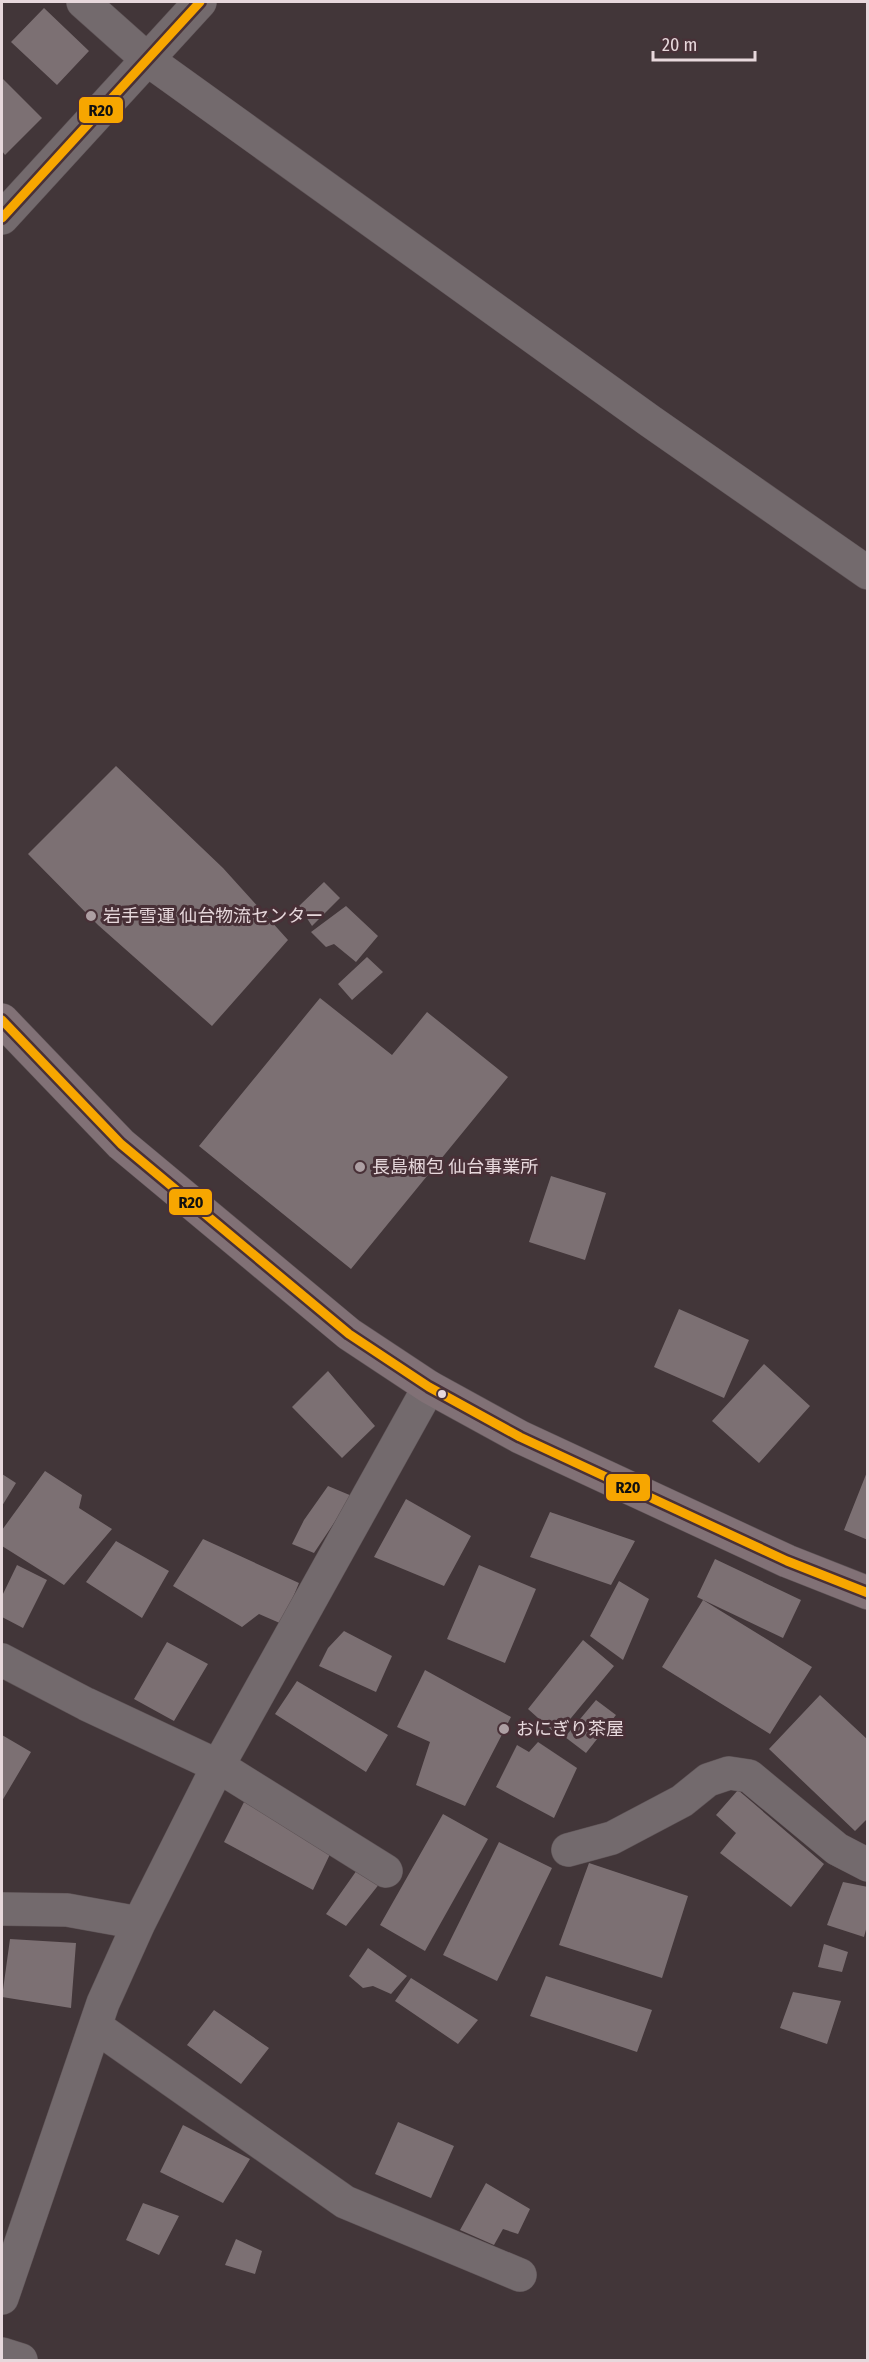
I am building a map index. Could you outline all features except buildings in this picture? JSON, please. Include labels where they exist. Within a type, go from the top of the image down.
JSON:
[{"type":"main road","points":[[2,1020],[120,1144],[349,1334],[429,1387],[520,1437],[788,1561],[867,1593]]},
{"type":"street","points":[[83,2],[147,60],[650,421],[867,573]]},
{"type":"street","points":[[2,218],[200,2]]},
{"type":"street","points":[[2,2298],[103,2003],[139,1923],[218,1766],[429,1387]]},
{"type":"street","points":[[2,1660],[76,1699],[218,1766],[386,1871]]},
{"type":"street","points":[[568,1850],[612,1838],[682,1801],[708,1780],[729,1773],[749,1776],[837,1849],[867,1865]]},
{"type":"street","points":[[2,1909],[67,1910],[139,1923]]},
{"type":"street","points":[[95,2026],[345,2202],[520,2275]]},
{"type":"street","points":[[2,2354],[21,2361]]},
{"type":"transit line","name":"R20","points":[[2,218],[200,2]]},
{"type":"transit line","name":"R20","points":[[2,1020],[121,1144],[349,1334],[429,1387],[520,1437],[787,1561],[868,1593]]},
{"type":"place","name":"岩手雪運 仙台物流センター","points":[[91,916]]},
{"type":"place","name":"長島梱包 仙台事業所","points":[[360,1167]]},
{"type":"place","name":"おにぎり茶屋","points":[[504,1729]]}]
